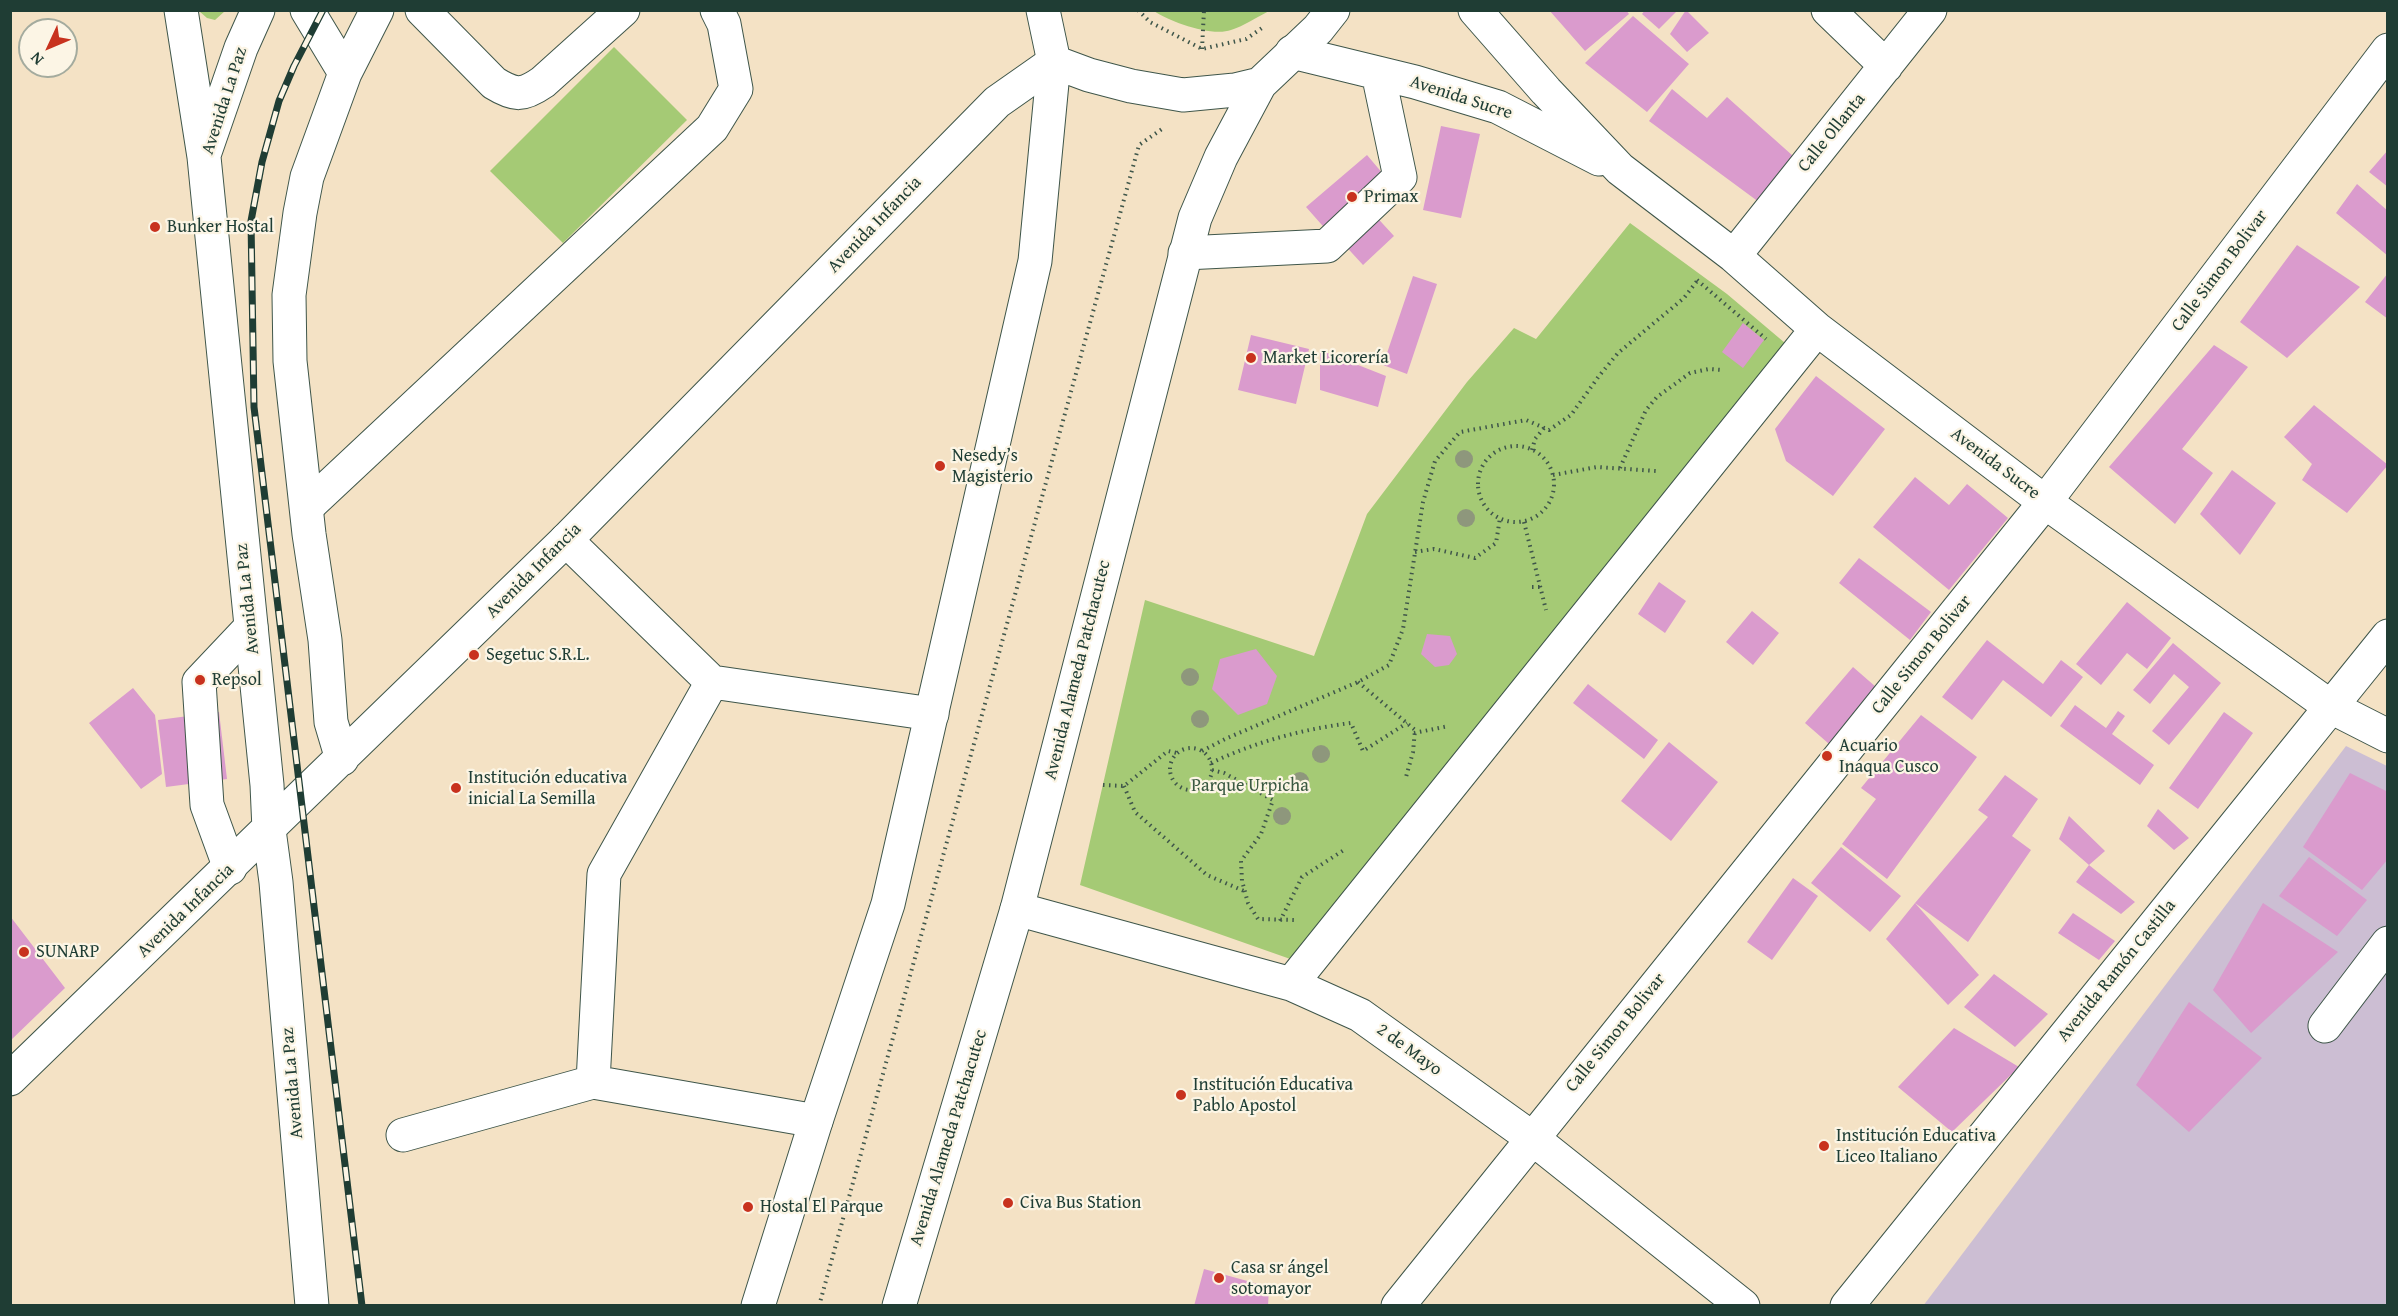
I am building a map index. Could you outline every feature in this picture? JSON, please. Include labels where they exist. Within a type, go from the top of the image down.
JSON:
[{"type":"main road","points":[[181,10],[204,157]]},
{"type":"main road","name":"Avenida La Paz","points":[[258,10],[241,48],[204,157],[276,882],[312,1305]]},
{"type":"main road","points":[[307,10],[345,73]]},
{"type":"main road","points":[[342,759],[331,722],[325,640],[290,361],[289,295],[307,177],[345,73],[378,10]]},
{"type":"main road","points":[[422,10],[494,83],[508,92],[518,93],[531,90],[543,81],[623,10]]},
{"type":"main road","points":[[307,507],[712,128],[736,89],[724,24],[717,10]]},
{"type":"main road","points":[[758,1305],[888,904],[1035,261],[1054,62],[1043,10]]},
{"type":"main road","name":"Avenida Alameda Patchacutec","points":[[899,1305],[1017,909],[1195,218],[1221,157],[1260,84],[1333,10]]},
{"type":"main road","name":"Avenida Sucre","points":[[1475,10],[1546,91],[1620,169],[1734,256],[1817,329],[2045,502],[2331,707],[2388,736]]},
{"type":"main road","points":[[1828,10],[1886,66]]},
{"type":"main road","name":"Calle Ollanta","points":[[1734,256],[1930,10]]},
{"type":"main road","name":"Calle Simon Bolivar","points":[[1398,1305],[2045,502],[2388,50]]},
{"type":"main road","name":"Avenida Sucre","points":[[1292,52],[1378,73],[1498,107],[1620,169]]},
{"type":"main road","points":[[1054,62],[1089,75],[1131,86],[1184,95],[1235,90],[1260,84]]},
{"type":"main road","name":"Avenida Infancia","points":[[10,1079],[270,830],[566,540],[997,102],[1054,62]]},
{"type":"main road","points":[[1185,253],[1327,246],[1400,177],[1378,73]]},
{"type":"main road","points":[[1290,984],[1817,329]]},
{"type":"main road","points":[[566,540],[712,682],[932,714]]},
{"type":"main road","points":[[230,868],[207,805],[199,682],[251,627]]},
{"type":"main road","name":"Avenida Ramón Castilla","points":[[1847,1305],[2388,636]]},
{"type":"main road","points":[[593,1082],[604,874],[712,682]]},
{"type":"main road","name":"2 de Mayo","points":[[1017,909],[1290,984],[1360,1015],[1532,1138],[1743,1305]]},
{"type":"main road","points":[[2325,1026],[2388,943]]},
{"type":"main road","points":[[403,1135],[593,1082],[816,1121]]},
{"type":"path","points":[[1138,10],[1150,22],[1202,49],[1246,39],[1271,22]]},
{"type":"path","points":[[1202,49],[1204,10]]},
{"type":"path","points":[[819,1305],[1139,145],[1167,126]]},
{"type":"path","points":[[1202,752],[1225,739],[1358,682],[1389,664],[1402,629],[1423,501],[1435,461],[1460,432],[1526,420],[1550,430],[1571,415],[1618,353],[1684,298],[1701,275]]},
{"type":"path","points":[[1697,280],[1775,346]]},
{"type":"path","points":[[1620,468],[1646,410],[1657,397],[1690,373],[1709,369],[1723,370]]},
{"type":"path","points":[[1533,450],[1535,439],[1544,428]]},
{"type":"path","points":[[1516,446],[1533,450],[1548,464],[1553,475],[1554,487],[1551,499],[1535,517],[1524,522],[1511,522],[1500,518],[1482,501],[1479,476],[1484,464],[1503,448],[1516,446]]},
{"type":"path","points":[[1553,475],[1597,467],[1662,472]]},
{"type":"path","points":[[1415,552],[1434,549],[1474,558],[1496,543],[1500,518]]},
{"type":"path","points":[[1524,522],[1548,615]]},
{"type":"path","points":[[1474,558],[1477,566]]},
{"type":"path","points":[[1533,587],[1540,587]]},
{"type":"path","points":[[1358,682],[1415,729],[1413,752],[1406,777]]},
{"type":"path","points":[[1211,763],[1240,749],[1278,738],[1319,727],[1352,723],[1363,751],[1407,723]]},
{"type":"path","points":[[1414,733],[1449,726]]},
{"type":"path","points":[[1102,785],[1124,786],[1168,751],[1177,753],[1190,748],[1202,752],[1211,763],[1212,770],[1208,783],[1189,790],[1182,788],[1172,779],[1170,772],[1177,753]]},
{"type":"path","points":[[1212,770],[1224,773],[1273,800],[1261,834],[1241,861],[1242,881],[1248,903],[1258,919],[1303,920]]},
{"type":"path","points":[[1124,786],[1135,812],[1207,875],[1245,892]]},
{"type":"path","points":[[1280,921],[1302,877],[1344,850]]},
{"type":"shaded area","points":[[2346,746],[2387,766],[2387,1305],[1923,1306]]},
{"type":"green space","points":[[1269,10],[1241,26],[1223,32],[1191,27],[1170,20],[1154,11]]},
{"type":"green space","points":[[199,11],[225,11],[215,20],[207,18]]},
{"type":"green space","points":[[614,47],[687,120],[563,243],[490,171]]},
{"type":"green space","name":"Parque Urpicha","points":[[1630,223],[1727,294],[1785,343],[1296,961],[1080,885],[1145,600],[1314,656],[1367,514],[1467,382],[1514,328],[1536,339]]},
{"type":"building","points":[[1549,10],[1626,10],[1629,14],[1585,51]]},
{"type":"building","points":[[1645,10],[1678,10],[1659,29],[1642,14]]},
{"type":"building","points":[[1686,10],[1709,33],[1687,52],[1670,34]]},
{"type":"building","points":[[1633,16],[1689,64],[1647,112],[1585,63]]},
{"type":"building","points":[[1672,89],[1707,118],[1727,97],[1802,164],[1767,208],[1649,121]]},
{"type":"building","points":[[1441,126],[1480,134],[1461,218],[1423,210]]},
{"type":"building","points":[[2388,150],[2388,187],[2369,172]]},
{"type":"building","points":[[1367,155],[1389,181],[1329,233],[1306,207]]},
{"type":"building","points":[[2357,184],[2388,211],[2388,256],[2336,213]]},
{"type":"building","points":[[1372,212],[1394,236],[1363,265],[1341,241]]},
{"type":"building","points":[[2297,245],[2360,287],[2287,358],[2240,322]]},
{"type":"building","points":[[2388,273],[2388,319],[2365,302]]},
{"type":"building","points":[[1413,276],[1437,284],[1407,374],[1383,365]]},
{"type":"building","points":[[1743,323],[1764,340],[1743,368],[1722,352]]},
{"type":"building","points":[[1251,335],[1309,349],[1296,404],[1238,390]]},
{"type":"building","points":[[2214,345],[2248,367],[2182,449],[2213,473],[2175,524],[2109,467]]},
{"type":"building","points":[[1320,350],[1386,376],[1378,407],[1320,390]]},
{"type":"building","points":[[1816,376],[1885,429],[1833,496],[1786,461],[1775,429]]},
{"type":"building","points":[[2314,405],[2388,465],[2347,513],[2302,480],[2312,464],[2284,437]]},
{"type":"building","points":[[2232,470],[2276,503],[2240,555],[2200,514]]},
{"type":"building","points":[[1915,477],[1949,505],[1967,484],[2008,518],[1949,590],[1873,527]]},
{"type":"building","points":[[1859,558],[1931,612],[1910,640],[1839,583]]},
{"type":"building","points":[[1659,582],[1686,601],[1665,633],[1638,614]]},
{"type":"building","points":[[2127,602],[2171,638],[2147,669],[2127,653],[2101,685],[2076,664]]},
{"type":"building","points":[[1752,611],[1779,633],[1753,665],[1726,642]]},
{"type":"building","points":[[1427,634],[1450,636],[1457,654],[1449,665],[1435,667],[1421,654]]},
{"type":"building","points":[[1987,640],[2043,684],[2061,660],[2083,677],[2051,717],[2003,680],[1972,720],[1942,697]]},
{"type":"building","points":[[2173,643],[2221,683],[2169,745],[2152,731],[2189,687],[2174,674],[2150,704],[2133,690]]},
{"type":"building","points":[[1256,649],[1277,676],[1267,704],[1238,715],[1212,689],[1220,659]]},
{"type":"building","points":[[1853,667],[1884,694],[1836,750],[1805,723]]},
{"type":"building","points":[[1588,684],[1658,740],[1644,759],[1573,703]]},
{"type":"building","points":[[133,688],[155,715],[162,774],[141,789],[89,723]]},
{"type":"building","points":[[2075,705],[2106,728],[2118,711],[2125,716],[2112,734],[2154,765],[2140,785],[2060,726]]},
{"type":"building","points":[[219,712],[227,779],[166,787],[158,720]]},
{"type":"building","points":[[2224,712],[2253,733],[2198,809],[2169,788]]},
{"type":"building","points":[[1921,715],[1977,757],[1887,879],[1842,844],[1876,799],[1861,788]]},
{"type":"building","points":[[1669,742],[1718,782],[1671,841],[1621,801]]},
{"type":"building","points":[[2350,773],[2388,792],[2388,859],[2362,890],[2303,847]]},
{"type":"building","points":[[2005,775],[2038,799],[2012,836],[2031,850],[1968,942],[1915,903],[1988,817],[1978,810]]},
{"type":"building","points":[[2158,809],[2189,838],[2174,850],[2147,826]]},
{"type":"building","points":[[2069,816],[2105,851],[2089,865],[2059,839]]},
{"type":"building","points":[[1841,847],[1901,896],[1870,932],[1811,883]]},
{"type":"building","points":[[2309,857],[2367,900],[2337,936],[2279,896]]},
{"type":"building","points":[[2089,865],[2135,902],[2121,914],[2076,882]]},
{"type":"building","points":[[1793,878],[1818,896],[1772,960],[1747,942]]},
{"type":"building","points":[[1915,903],[1979,975],[1948,1005],[1886,939]]},
{"type":"building","points":[[2263,903],[2338,952],[2251,1033],[2213,990]]},
{"type":"building","points":[[2073,913],[2115,941],[2099,960],[2058,933]]},
{"type":"building","name":"SUNARP","points":[[10,916],[65,988],[10,1041]]},
{"type":"building","points":[[1994,974],[2048,1014],[2015,1047],[1964,1007]]},
{"type":"building","points":[[2189,1002],[2262,1058],[2189,1132],[2136,1085]]},
{"type":"building","points":[[1954,1028],[2019,1067],[1952,1132],[1898,1087]]},
{"type":"building","name":"Casa sr ángel sotomayor","points":[[1204,1269],[1269,1287],[1268,1306],[1194,1306]]},
{"type":"railway","points":[[323,10],[279,101],[262,162],[251,221],[254,407],[362,1306]]},
{"type":"place","name":"Primax","points":[[1352,197]]},
{"type":"place","name":"Bunker Hostal","points":[[155,227]]},
{"type":"place","name":"Market Licorería","points":[[1251,358]]},
{"type":"place","name":"Nesedy’s Magisterio","points":[[940,466]]},
{"type":"place","name":"Segetuc S.R.L.","points":[[474,655]]},
{"type":"place","name":"Repsol","points":[[200,680]]},
{"type":"place","name":"Acuario Inaqua Cusco","points":[[1827,756]]},
{"type":"place","name":"Institución educativa inicial La Semilla","points":[[456,788]]},
{"type":"place","name":"SUNARP","points":[[24,952]]},
{"type":"place","name":"Institución Educativa Pablo Apostol","points":[[1181,1095]]},
{"type":"place","name":"Institución Educativa Liceo Italiano","points":[[1824,1146]]},
{"type":"place","name":"Civa Bus Station","points":[[1008,1203]]},
{"type":"place","name":"Hostal El Parque","points":[[748,1207]]},
{"type":"place","name":"Casa sr ángel sotomayor","points":[[1219,1278]]}]
